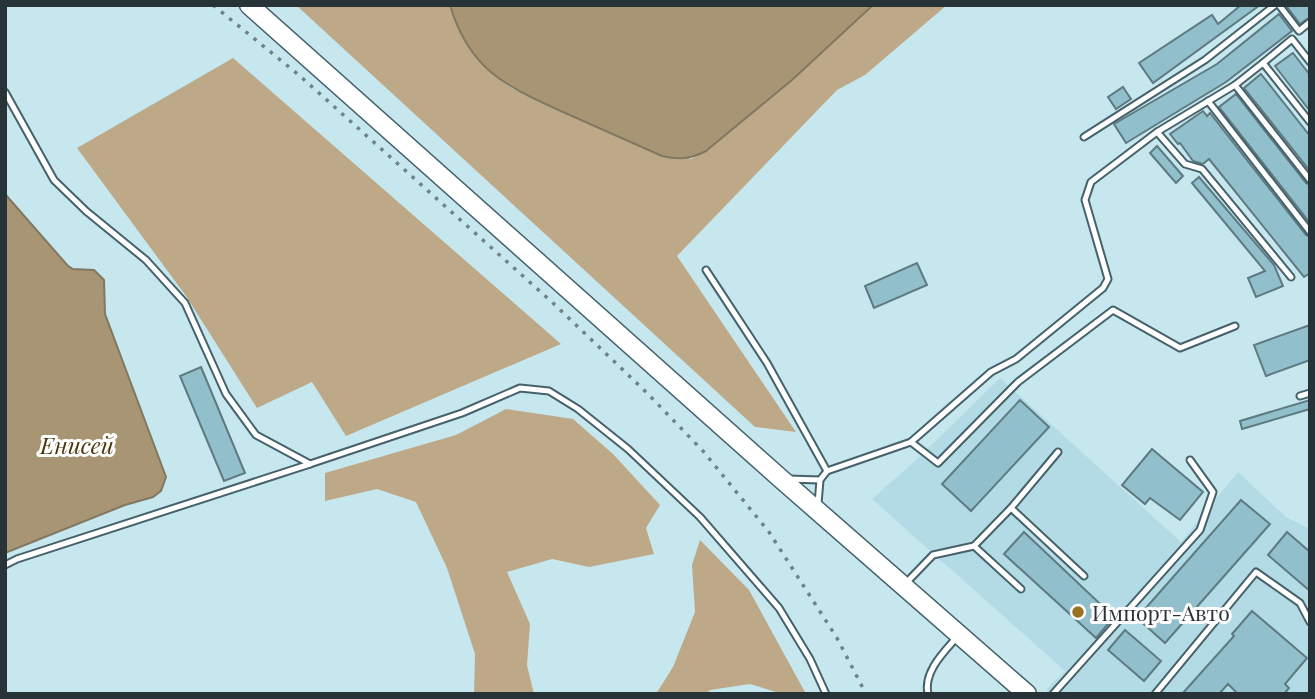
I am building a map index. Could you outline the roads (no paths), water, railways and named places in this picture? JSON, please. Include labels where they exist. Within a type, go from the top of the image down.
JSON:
[{"type":"main road","points":[[249,5],[817,511],[1027,694]]},
{"type":"lane","points":[[1084,137],[1205,60],[1277,5],[1299,31]]},
{"type":"lane","points":[[817,511],[820,480],[827,471],[911,442],[991,372],[1016,359],[1103,288],[1108,279],[1085,200],[1091,183],[1157,132],[1235,85],[1310,22]]},
{"type":"lane","points":[[1292,39],[1310,62]]},
{"type":"lane","points":[[1263,63],[1310,122]]},
{"type":"lane","points":[[1235,85],[1310,180]]},
{"type":"lane","points":[[5,92],[54,180],[86,211],[146,260],[184,303],[226,394],[256,435],[310,464]]},
{"type":"lane","points":[[1208,102],[1310,232]]},
{"type":"lane","points":[[1157,132],[1185,164],[1202,169],[1291,277]]},
{"type":"lane","points":[[706,271],[767,363],[827,471]]},
{"type":"lane","points":[[911,442],[938,463],[1018,382],[1113,310],[1180,348],[1235,326]]},
{"type":"lane","points":[[5,565],[462,413],[520,388],[549,391],[578,409],[628,449],[700,517],[779,608],[810,659],[826,694]]},
{"type":"lane","points":[[1300,396],[1310,393]]},
{"type":"lane","points":[[903,587],[933,555],[974,546],[1011,508],[1058,452]]},
{"type":"lane","points":[[1053,694],[1200,530],[1213,492],[1190,460]]},
{"type":"lane","points":[[780,478],[820,480]]},
{"type":"lane","points":[[1011,508],[1084,576]]},
{"type":"lane","points":[[974,546],[1021,589]]},
{"type":"lane","points":[[1154,694],[1256,572],[1300,603],[1310,622]]},
{"type":"lane","points":[[928,694],[926,687],[937,661],[959,634]]},
{"type":"water","points":[[450,5],[873,5],[792,80],[706,151],[680,158],[662,156],[507,84],[479,61],[458,27]]},
{"type":"water","name":"Енисей","points":[[5,194],[68,266],[73,269],[94,270],[104,280],[105,314],[166,477],[161,491],[153,497],[125,505],[5,553]]},
{"type":"railway","points":[[213,5],[300,76],[553,303],[703,451],[769,532],[837,638],[866,694]]},
{"type":"place","name":"Импорт-Авто","points":[[1078,612]]}]
